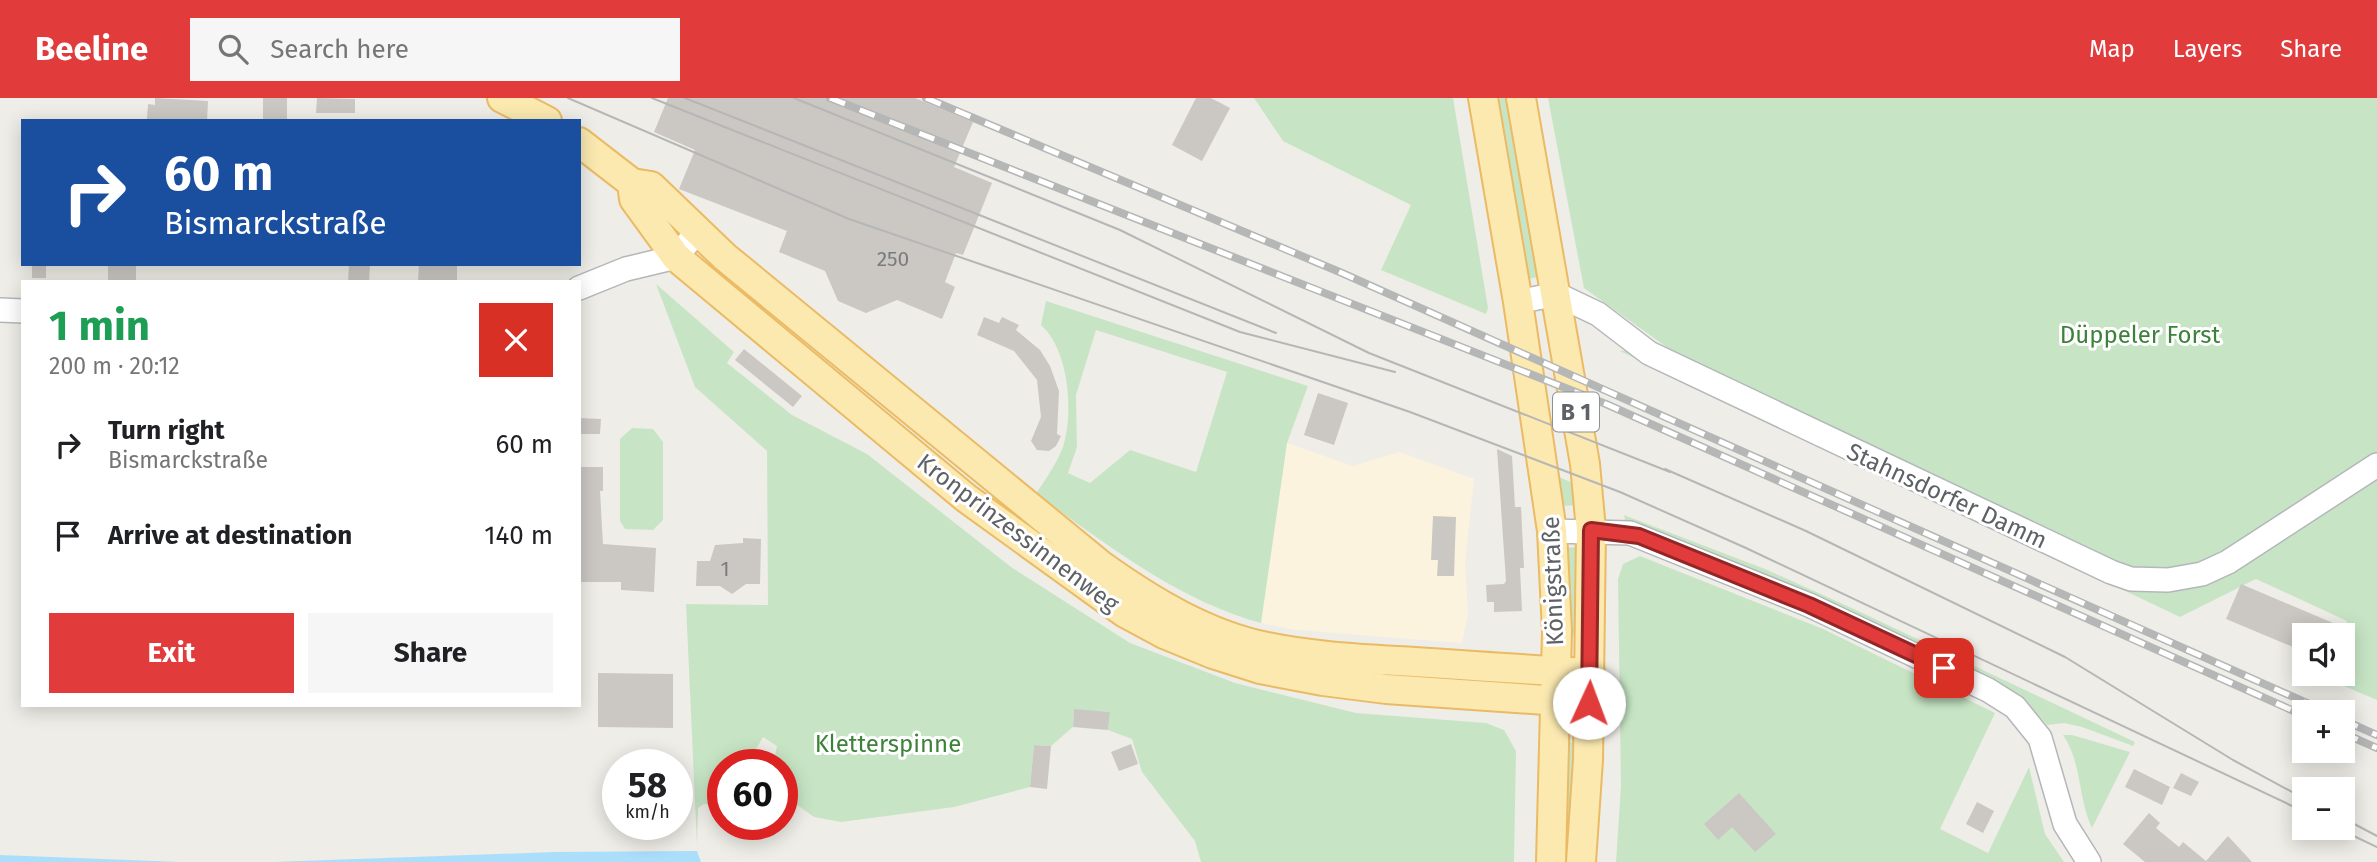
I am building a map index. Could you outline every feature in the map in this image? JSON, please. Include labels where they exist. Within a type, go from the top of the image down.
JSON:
[{"type":"main road","points":[[502,98],[543,119]]},
{"type":"main road","name":"B 1","points":[[1483,98],[1518,302]]},
{"type":"main road","name":"B 1","points":[[1521,98],[1556,295]]},
{"type":"main road","name":"Kronprinzessinnenweg","points":[[581,144],[632,183],[651,186],[697,232],[1044,519],[1138,592],[1219,632],[1285,650],[1362,659],[1590,673]]},
{"type":"main road","name":"Kronprinzessinnenweg","points":[[632,183],[634,199],[676,257],[1024,543],[1125,613],[1164,634],[1260,669],[1323,681],[1589,703]]},
{"type":"main road","name":"Königstraße","points":[[1556,295],[1585,464],[1591,530],[1590,673],[1581,862]]},
{"type":"main road","name":"Königstraße","points":[[1518,302],[1552,531],[1555,701],[1551,862]]},
{"type":"main road","points":[[1024,543],[1044,519]]},
{"type":"main road","points":[[1480,696],[1482,667]]},
{"type":"street","points":[[581,287],[626,270],[676,257],[697,232]]},
{"type":"street","points":[[1518,302],[1556,295]]},
{"type":"street","name":"Stahnsdorfer Damm","points":[[1556,295],[1598,314],[1649,353],[1738,397],[1974,510],[2131,579],[2168,580],[2202,574],[2228,562],[2377,465]]},
{"type":"street","points":[[0,310],[21,311]]},
{"type":"street","points":[[1552,531],[1630,533],[1809,605],[1988,690],[2015,707],[2040,738],[2066,824],[2089,862]]},
{"type":"shaded area","points":[[1287,443],[1353,466],[1399,452],[1474,479],[1465,562],[1468,613],[1462,643],[1296,630],[1261,623]]},
{"type":"green space","points":[[1254,98],[1453,98],[1488,308],[1486,314],[1381,270],[1411,205],[1283,141]]},
{"type":"green space","points":[[1491,98],[1513,98],[1544,276],[1522,280]]},
{"type":"green space","name":"Düppeler Forst","points":[[1548,98],[2377,98],[2377,700],[2344,686],[2355,686],[2355,623],[2346,623],[2347,621],[2256,579],[2180,617],[1620,351],[1668,348],[1584,288]]},
{"type":"green space","name":"Kletterspinne","points":[[656,284],[734,352],[727,363],[792,415],[867,454],[1011,567],[1130,643],[1235,683],[1356,713],[1486,723],[1504,730],[1516,751],[1514,862],[1201,862],[1195,841],[1142,772],[1132,739],[1108,730],[1110,712],[1074,710],[1073,727],[1051,746],[1034,745],[1030,787],[954,807],[841,822],[814,817],[798,806],[798,749],[776,749],[777,746],[763,737],[756,749],[707,749],[707,805],[698,808],[697,845],[686,604],[768,605],[767,451],[695,387]]},
{"type":"green space","points":[[1046,301],[1308,386],[1287,443],[1261,623],[1200,600],[1143,569],[1036,494],[1063,447],[1068,417],[1067,382],[1063,365],[1058,350],[1041,325]],"holes":[[[1096,330],[1227,372],[1196,472],[1130,450],[1090,483],[1068,473],[1077,447],[1076,395]]]},
{"type":"green space","points":[[632,428],[653,429],[663,442],[663,520],[653,530],[625,529],[620,521],[620,439]]},
{"type":"green space","points":[[1557,476],[1577,485],[1580,505],[1561,506]]},
{"type":"green space","points":[[1624,515],[1765,569],[2135,742],[2133,746],[2064,723],[2047,725],[2017,697],[1983,675],[1803,593],[1625,520]]},
{"type":"green space","points":[[1578,547],[1582,635],[1566,636],[1565,548]]},
{"type":"green space","points":[[1640,556],[1823,629],[1995,713],[1940,829],[1988,853],[2029,767],[2045,834],[2064,862],[1616,862],[1621,786],[1618,579],[1623,564]]},
{"type":"green space","points":[[2063,735],[2072,735],[2130,752],[2092,828],[2084,805],[2074,757]]},
{"type":"green space","points":[[1562,742],[1576,743],[1567,862],[1559,862]]},
{"type":"water","points":[[697,851],[701,862],[273,862],[555,852]]},
{"type":"water","points":[[0,855],[180,862],[0,862]]},
{"type":"building","points":[[155,98],[208,101],[207,119],[147,119],[148,104],[155,105]]},
{"type":"building","points":[[263,98],[287,98],[287,119],[263,119]]},
{"type":"building","points":[[317,98],[355,99],[355,113],[316,113]]},
{"type":"building","points":[[668,98],[915,98],[973,122],[954,167],[992,183],[963,255],[956,253],[945,282],[955,287],[942,319],[897,300],[866,313],[838,301],[825,271],[779,252],[787,231],[679,189],[695,150],[654,132]]},
{"type":"building","points":[[1196,98],[1211,98],[1230,108],[1202,161],[1172,145]]},
{"type":"building","points":[[32,266],[46,266],[46,278],[32,278]]},
{"type":"building","points":[[108,266],[136,266],[136,280],[108,280]]},
{"type":"building","points":[[349,266],[370,266],[369,280],[348,280]]},
{"type":"building","points":[[419,266],[457,266],[457,280],[418,280]]},
{"type":"building","points":[[984,317],[999,323],[1002,317],[1019,325],[1016,330],[1040,350],[1050,366],[1059,391],[1057,434],[1061,436],[1056,446],[1049,451],[1037,450],[1031,441],[1041,417],[1037,380],[1014,351],[977,335]]},
{"type":"building","points":[[744,349],[802,396],[793,407],[735,360]]},
{"type":"building","points":[[1318,393],[1348,403],[1334,445],[1304,435]]},
{"type":"building","points":[[581,418],[601,419],[600,434],[581,434]]},
{"type":"building","points":[[1497,449],[1512,456],[1515,507],[1521,507],[1524,568],[1520,568],[1522,611],[1494,612],[1494,602],[1487,602],[1486,585],[1504,584],[1506,581]]},
{"type":"building","points":[[581,467],[603,467],[603,491],[600,491],[603,544],[656,548],[654,592],[621,590],[621,582],[581,582]]},
{"type":"building","points":[[1433,516],[1456,517],[1454,576],[1437,576],[1438,560],[1431,560]]},
{"type":"building","points":[[743,538],[761,539],[760,584],[746,584],[732,594],[720,586],[696,586],[697,561],[710,561],[715,545],[743,543]]},
{"type":"building","points":[[2241,584],[2333,623],[2292,623],[2292,647],[2226,619]]},
{"type":"building","points":[[598,673],[673,674],[673,728],[598,727]]},
{"type":"building","points":[[1074,709],[1110,712],[1108,730],[1073,727]]},
{"type":"building","points":[[1131,744],[1138,764],[1119,771],[1111,752]]},
{"type":"building","points":[[1034,745],[1051,746],[1047,789],[1030,787]]},
{"type":"building","points":[[2134,769],[2170,787],[2162,805],[2125,787]]},
{"type":"building","points":[[2181,773],[2199,782],[2191,796],[2173,788]]},
{"type":"building","points":[[1739,793],[1776,834],[1755,852],[1732,827],[1718,840],[1704,824]]},
{"type":"building","points":[[1977,802],[1994,811],[1983,833],[1966,824]]},
{"type":"building","points":[[2149,813],[2160,823],[2156,828],[2179,847],[2183,842],[2206,861],[2228,836],[2252,862],[2145,862],[2123,844]]},
{"type":"tram line","points":[[568,98],[849,219],[1410,412],[1620,492],[1746,548],[2292,806]]},
{"type":"tram line","points":[[652,98],[1240,332],[1395,372]]},
{"type":"tram line","points":[[685,98],[1276,333]]},
{"type":"tram line","points":[[794,98],[1120,230],[1369,353],[1670,472],[1665,469],[1806,531],[2065,657],[2233,760],[2292,792]]},
{"type":"tram line","points":[[2355,824],[2377,836]]},
{"type":"tram line","points":[[2355,837],[2377,847]]},
{"type":"railway","points":[[830,98],[1606,404],[2292,710]]},
{"type":"railway","points":[[926,98],[1342,273],[2300,700]]},
{"type":"railway","points":[[2355,725],[2377,735]]},
{"type":"railway","points":[[2355,738],[2377,748]]},
{"type":"route","points":[[1589,703],[1591,530],[1639,536],[1809,605],[1944,668]]}]
